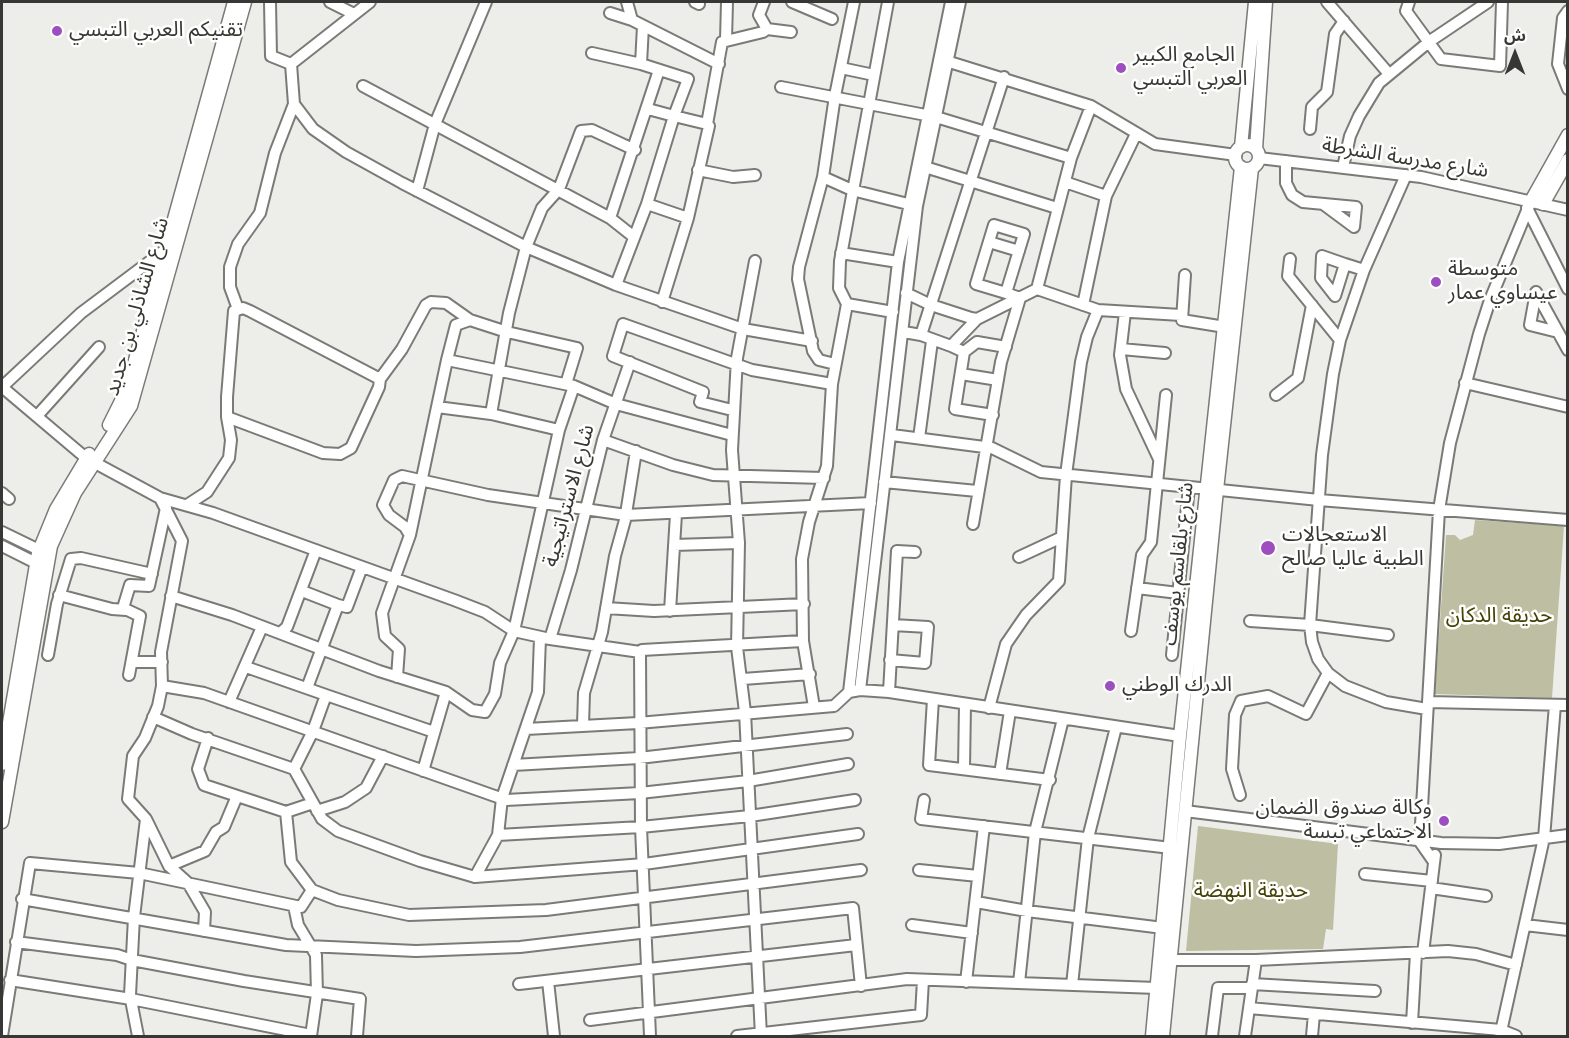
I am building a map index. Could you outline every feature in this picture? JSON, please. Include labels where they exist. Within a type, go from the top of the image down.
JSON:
[{"type":"main road","name":"شارع الشاذلي بن جديد","points":[[172,247],[234,2]]},
{"type":"main road","name":"شارع الشاذلي بن جديد","points":[[2,764],[5,719],[42,563],[65,509],[122,402],[172,247],[245,2]]},
{"type":"main road","points":[[1239,151],[1249,146],[1252,160],[1236,161],[1255,2]]},
{"type":"main road","name":"شارع بلقاسم يوسف","points":[[1152,1036],[1180,736],[1252,160],[1266,2]]},
{"type":"main road","points":[[1534,204],[1568,135]]},
{"type":"main road","name":"شارع بلقاسم يوسف","points":[[1163,1036],[1185,811],[1225,327],[1252,160]]},
{"type":"main road","points":[[1534,204],[1568,160]]},
{"type":"main road","name":"شارع الشاذلي بن جديد","points":[[2,822],[42,563],[39,550],[56,509],[89,461]]},
{"type":"street","points":[[270,2],[272,56],[291,64]]},
{"type":"street","points":[[330,2],[354,14]]},
{"type":"street","points":[[291,64],[370,2]]},
{"type":"street","points":[[417,191],[435,124],[486,2]]},
{"type":"street","points":[[627,2],[632,20]]},
{"type":"street","points":[[726,40],[727,2]]},
{"type":"street","points":[[764,2],[759,15],[767,29]]},
{"type":"street","points":[[792,2],[832,19]]},
{"type":"street","points":[[836,364],[819,360],[813,351],[800,297],[799,267],[823,177],[835,96],[854,2]]},
{"type":"street","points":[[814,707],[803,641],[802,559],[814,506],[824,477],[832,384],[847,304],[839,288],[841,253],[888,2]]},
{"type":"street","points":[[944,60],[951,2]]},
{"type":"street","points":[[855,691],[871,502],[898,262],[908,204],[960,2]]},
{"type":"street","points":[[1328,2],[1389,74]]},
{"type":"street","points":[[1409,2],[1406,11],[1430,41],[1437,55],[1446,61],[1500,66],[1502,2]]},
{"type":"street","points":[[1343,167],[1350,136],[1379,83],[1430,41],[1488,2]]},
{"type":"street","points":[[1568,11],[1563,18],[1558,64],[1568,89]]},
{"type":"street","points":[[610,13],[632,20],[719,64]]},
{"type":"street","points":[[1310,129],[1312,107],[1326,92],[1335,34],[1344,21]]},
{"type":"street","points":[[641,64],[643,27]]},
{"type":"street","points":[[662,302],[688,218],[709,126],[707,124],[722,42],[759,34],[767,29],[791,32]]},
{"type":"street","points":[[592,53],[641,64],[688,79],[647,204],[616,285]]},
{"type":"street","points":[[944,60],[1091,106],[1136,134],[1162,146],[1239,151]]},
{"type":"street","points":[[187,506],[207,492],[225,468],[231,448],[227,417],[233,316],[237,309],[230,287],[230,267],[238,244],[260,213],[275,153],[294,104],[291,64]]},
{"type":"street","points":[[841,68],[874,75]]},
{"type":"street","points":[[610,218],[635,150],[659,70]]},
{"type":"street","points":[[921,335],[1004,77]]},
{"type":"street","points":[[363,86],[559,189],[610,218],[634,237]]},
{"type":"street","points":[[782,87],[870,102],[931,116],[1071,158]]},
{"type":"street","points":[[294,104],[322,137],[417,191],[526,247],[616,285],[743,329],[812,341]]},
{"type":"street","points":[[1037,289],[1071,158],[1091,106]]},
{"type":"street","points":[[648,109],[707,124]]},
{"type":"street","points":[[855,691],[891,435],[904,332],[906,294],[931,116]]},
{"type":"street","points":[[491,414],[509,313],[526,247],[542,208],[559,189],[581,131],[592,130],[635,150]]},
{"type":"street","points":[[1083,305],[1106,196],[1136,134]]},
{"type":"street","name":"شارع مدرسة الشرطة","points":[[1252,160],[1286,161],[1406,175],[1568,210]]},
{"type":"street","points":[[1286,161],[1286,183],[1293,195],[1303,202],[1323,204]]},
{"type":"street","points":[[925,167],[1057,208]]},
{"type":"street","points":[[698,170],[733,177],[755,175]]},
{"type":"street","points":[[1406,175],[1364,270],[1340,340],[1326,412],[1310,625],[1312,642],[1318,659],[1328,673],[1345,686],[1403,706],[1568,705]]},
{"type":"street","points":[[823,177],[852,190],[908,204]]},
{"type":"street","points":[[1065,182],[1106,196]]},
{"type":"street","points":[[647,204],[688,218]]},
{"type":"street","points":[[1534,204],[1568,289]]},
{"type":"street","points":[[1434,862],[1420,842],[1439,510],[1450,443],[1490,300],[1534,204]]},
{"type":"street","points":[[1006,293],[1024,234],[994,225],[976,284],[1020,298]]},
{"type":"street","points":[[989,242],[1019,250]]},
{"type":"street","points":[[172,247],[81,313],[2,387],[89,461],[160,498],[393,578],[485,612],[514,631],[545,639],[640,652],[642,650],[803,641]]},
{"type":"street","points":[[841,253],[898,262]]},
{"type":"street","points":[[1290,259],[1288,276],[1340,340]]},
{"type":"street","points":[[754,261],[736,364],[732,435],[739,543],[737,646],[743,679],[761,1035]]},
{"type":"street","points":[[1345,264],[1364,270]]},
{"type":"street","points":[[1185,275],[1181,315],[1185,322],[1225,327]]},
{"type":"street","points":[[951,346],[976,318],[1037,289],[1098,310],[1181,315]]},
{"type":"street","points":[[906,294],[931,305],[976,318]]},
{"type":"street","points":[[973,524],[998,381],[1020,298]]},
{"type":"street","points":[[171,596],[280,633],[397,677],[446,692],[472,710],[485,712],[495,694],[500,663],[514,631],[577,348],[507,332],[470,320],[446,303],[431,302],[426,305],[402,349],[380,379],[379,387],[351,448],[340,454],[323,453],[227,417]]},
{"type":"street","points":[[847,304],[893,312]]},
{"type":"street","points":[[1276,395],[1298,378],[1312,305]]},
{"type":"street","points":[[237,309],[250,311],[380,379]]},
{"type":"street","points":[[989,708],[1006,644],[1026,615],[1059,581],[1066,475],[1081,362],[1087,337],[1098,310]]},
{"type":"street","points":[[1125,312],[1120,349],[1122,370],[1131,403],[1159,460]]},
{"type":"street","points":[[397,677],[399,649],[385,636],[382,613],[410,535],[456,325],[470,320]]},
{"type":"street","points":[[732,410],[700,402],[703,392],[612,356],[623,324],[752,370],[832,384]]},
{"type":"street","points":[[904,332],[921,335],[964,352]]},
{"type":"street","points":[[1558,332],[1568,350]]},
{"type":"street","points":[[919,438],[932,341]]},
{"type":"street","points":[[993,415],[955,409],[964,352],[977,342],[1006,347]]},
{"type":"street","points":[[37,416],[99,347]]},
{"type":"street","points":[[1120,349],[1165,353]]},
{"type":"street","points":[[447,360],[570,385],[616,404],[732,435]]},
{"type":"street","name":"شارع الاستراتيجية","points":[[498,835],[502,798],[538,692],[545,639],[587,508],[603,440],[630,362]]},
{"type":"street","points":[[961,374],[998,381]]},
{"type":"street","points":[[1466,383],[1566,403]]},
{"type":"street","points":[[1131,631],[1142,555],[1151,542],[1166,395]]},
{"type":"street","points":[[437,407],[491,414],[559,430]]},
{"type":"street","points":[[891,435],[988,447],[1033,470],[1066,475],[1319,500],[1568,520]]},
{"type":"street","points":[[603,440],[673,465],[733,477],[824,477]]},
{"type":"street","points":[[583,725],[584,693],[598,648],[615,556],[626,515],[636,451]]},
{"type":"street","points":[[410,535],[405,527],[389,515],[383,505],[398,477],[407,476],[488,495],[544,501],[626,515],[736,511],[871,502]]},
{"type":"street","points":[[884,482],[977,491]]},
{"type":"street","points":[[1172,655],[1189,487]]},
{"type":"street","points":[[160,498],[182,541],[171,596],[162,662],[162,686],[153,717],[133,756],[128,799],[146,819],[170,866],[188,883],[205,912],[204,931]]},
{"type":"street","points":[[126,610],[123,608],[130,585],[149,585],[166,508]]},
{"type":"street","points":[[670,611],[675,514]]},
{"type":"street","points":[[2,532],[39,550]]},
{"type":"street","points":[[1019,557],[1062,537]]},
{"type":"street","points":[[674,545],[739,543]]},
{"type":"street","points":[[2,546],[42,563]]},
{"type":"street","points":[[280,633],[287,627],[316,550]]},
{"type":"street","points":[[889,692],[897,551],[915,552]]},
{"type":"street","points":[[48,655],[59,595],[71,559],[91,560],[152,574]]},
{"type":"street","points":[[302,591],[347,608],[362,567]]},
{"type":"street","points":[[1137,588],[1178,593]]},
{"type":"street","points":[[59,595],[140,615],[129,675]]},
{"type":"street","points":[[606,608],[670,611],[804,604]]},
{"type":"street","points":[[307,688],[338,605]]},
{"type":"street","points":[[1250,621],[1310,625],[1388,635]]},
{"type":"street","points":[[890,660],[926,663],[928,627],[893,625]]},
{"type":"street","points":[[229,702],[262,627]]},
{"type":"street","points":[[640,652],[638,723],[640,827],[644,864],[644,933],[650,1036]]},
{"type":"street","points":[[133,663],[162,662]]},
{"type":"street","points":[[246,667],[434,732]]},
{"type":"street","points":[[1240,795],[1232,770],[1235,715],[1241,701],[1268,696],[1306,714],[1328,673]]},
{"type":"street","points":[[743,679],[810,674]]},
{"type":"street","points":[[162,686],[204,693],[502,798],[640,793],[748,780],[848,764]]},
{"type":"street","points":[[526,729],[638,723],[834,706],[855,691],[889,692],[1180,736]]},
{"type":"street","points":[[423,771],[446,692]]},
{"type":"street","points":[[294,769],[326,695]]},
{"type":"street","points":[[933,699],[929,765],[1050,780]]},
{"type":"street","points":[[964,770],[965,704]]},
{"type":"street","points":[[1501,1033],[1544,838],[1555,705]]},
{"type":"street","points":[[1000,774],[1010,711]]},
{"type":"street","points":[[153,717],[294,769],[322,819],[338,831],[420,861],[475,877],[644,864],[858,834]]},
{"type":"street","points":[[1019,983],[1035,832],[1050,780],[1063,719]]},
{"type":"street","points":[[1072,985],[1088,838],[1116,727]]},
{"type":"street","points":[[513,765],[639,758],[847,734]]},
{"type":"street","points":[[208,738],[198,769],[204,785],[286,812],[345,802],[366,788],[383,756]]},
{"type":"street","points":[[170,866],[206,851],[216,832],[224,827],[237,796]]},
{"type":"street","points":[[475,877],[498,835],[640,827],[750,816],[855,800]]},
{"type":"street","points":[[924,800],[921,819],[1171,848]]},
{"type":"street","points":[[1185,811],[1420,842],[1499,844],[1568,835]]},
{"type":"street","points":[[286,812],[291,862],[312,890],[338,900],[409,915],[516,913],[645,900],[861,870]]},
{"type":"street","points":[[138,1036],[130,999],[134,917],[146,819]]},
{"type":"street","points":[[966,982],[984,826]]},
{"type":"street","points":[[1412,1023],[1419,953],[1437,843]]},
{"type":"street","points":[[2,1036],[22,899],[30,863],[139,873],[301,907],[312,890]]},
{"type":"street","points":[[919,870],[978,876]]},
{"type":"street","points":[[1365,874],[1431,884],[1486,896]]},
{"type":"street","points":[[22,899],[286,945],[416,951],[478,950],[854,908],[861,986]]},
{"type":"street","points":[[976,902],[1027,911],[1163,928]]},
{"type":"street","points":[[10,980],[130,999],[311,1036],[317,994],[316,955],[298,925],[294,906]]},
{"type":"street","points":[[912,925],[972,933]]},
{"type":"street","points":[[1525,925],[1568,930]]},
{"type":"street","points":[[16,942],[117,955],[132,960],[317,994],[360,999],[357,1036]]},
{"type":"street","points":[[519,984],[856,945]]},
{"type":"street","points":[[1171,960],[1256,960],[1462,952],[1516,965]]},
{"type":"street","points":[[1245,1036],[1256,960]]},
{"type":"street","points":[[590,1020],[760,1000],[907,979],[1157,988]]},
{"type":"street","points":[[737,1036],[805,1033],[846,1024],[921,1015],[923,980]]},
{"type":"street","points":[[548,981],[554,1036]]},
{"type":"street","points":[[1212,1036],[1218,988],[1252,986],[1375,991]]},
{"type":"street","points":[[1249,1008],[1412,1023],[1516,1036]]},
{"type":"street","points":[[1312,1036],[1314,1014]]},
{"type":"street","points":[[846,1024],[847,1036]]},
{"type":"green space","name":"حديقة الدكان","points":[[1475,520],[1564,526],[1552,698],[1435,694],[1446,535],[1455,535],[1460,540],[1473,535]]},
{"type":"green space","name":"حديقة النهضة","points":[[1198,826],[1338,844],[1333,930],[1326,929],[1323,949],[1186,951]]},
{"type":"place","name":"تقنيكم العربي التبسي","points":[[57,31]]},
{"type":"place","name":"الجامع الكبير العربي التبسي","points":[[1121,68]]},
{"type":"place","name":"متوسطة عيساوي عمار","points":[[1436,282]]},
{"type":"place","name":"الاستعجالات الطبية عاليا صالح","points":[[1268,548]]},
{"type":"place","name":"الدرك الوطني","points":[[1110,686]]},
{"type":"place","name":"وكالة صندوق الضمان الاجتماعي تبسة","points":[[1444,821]]}]
